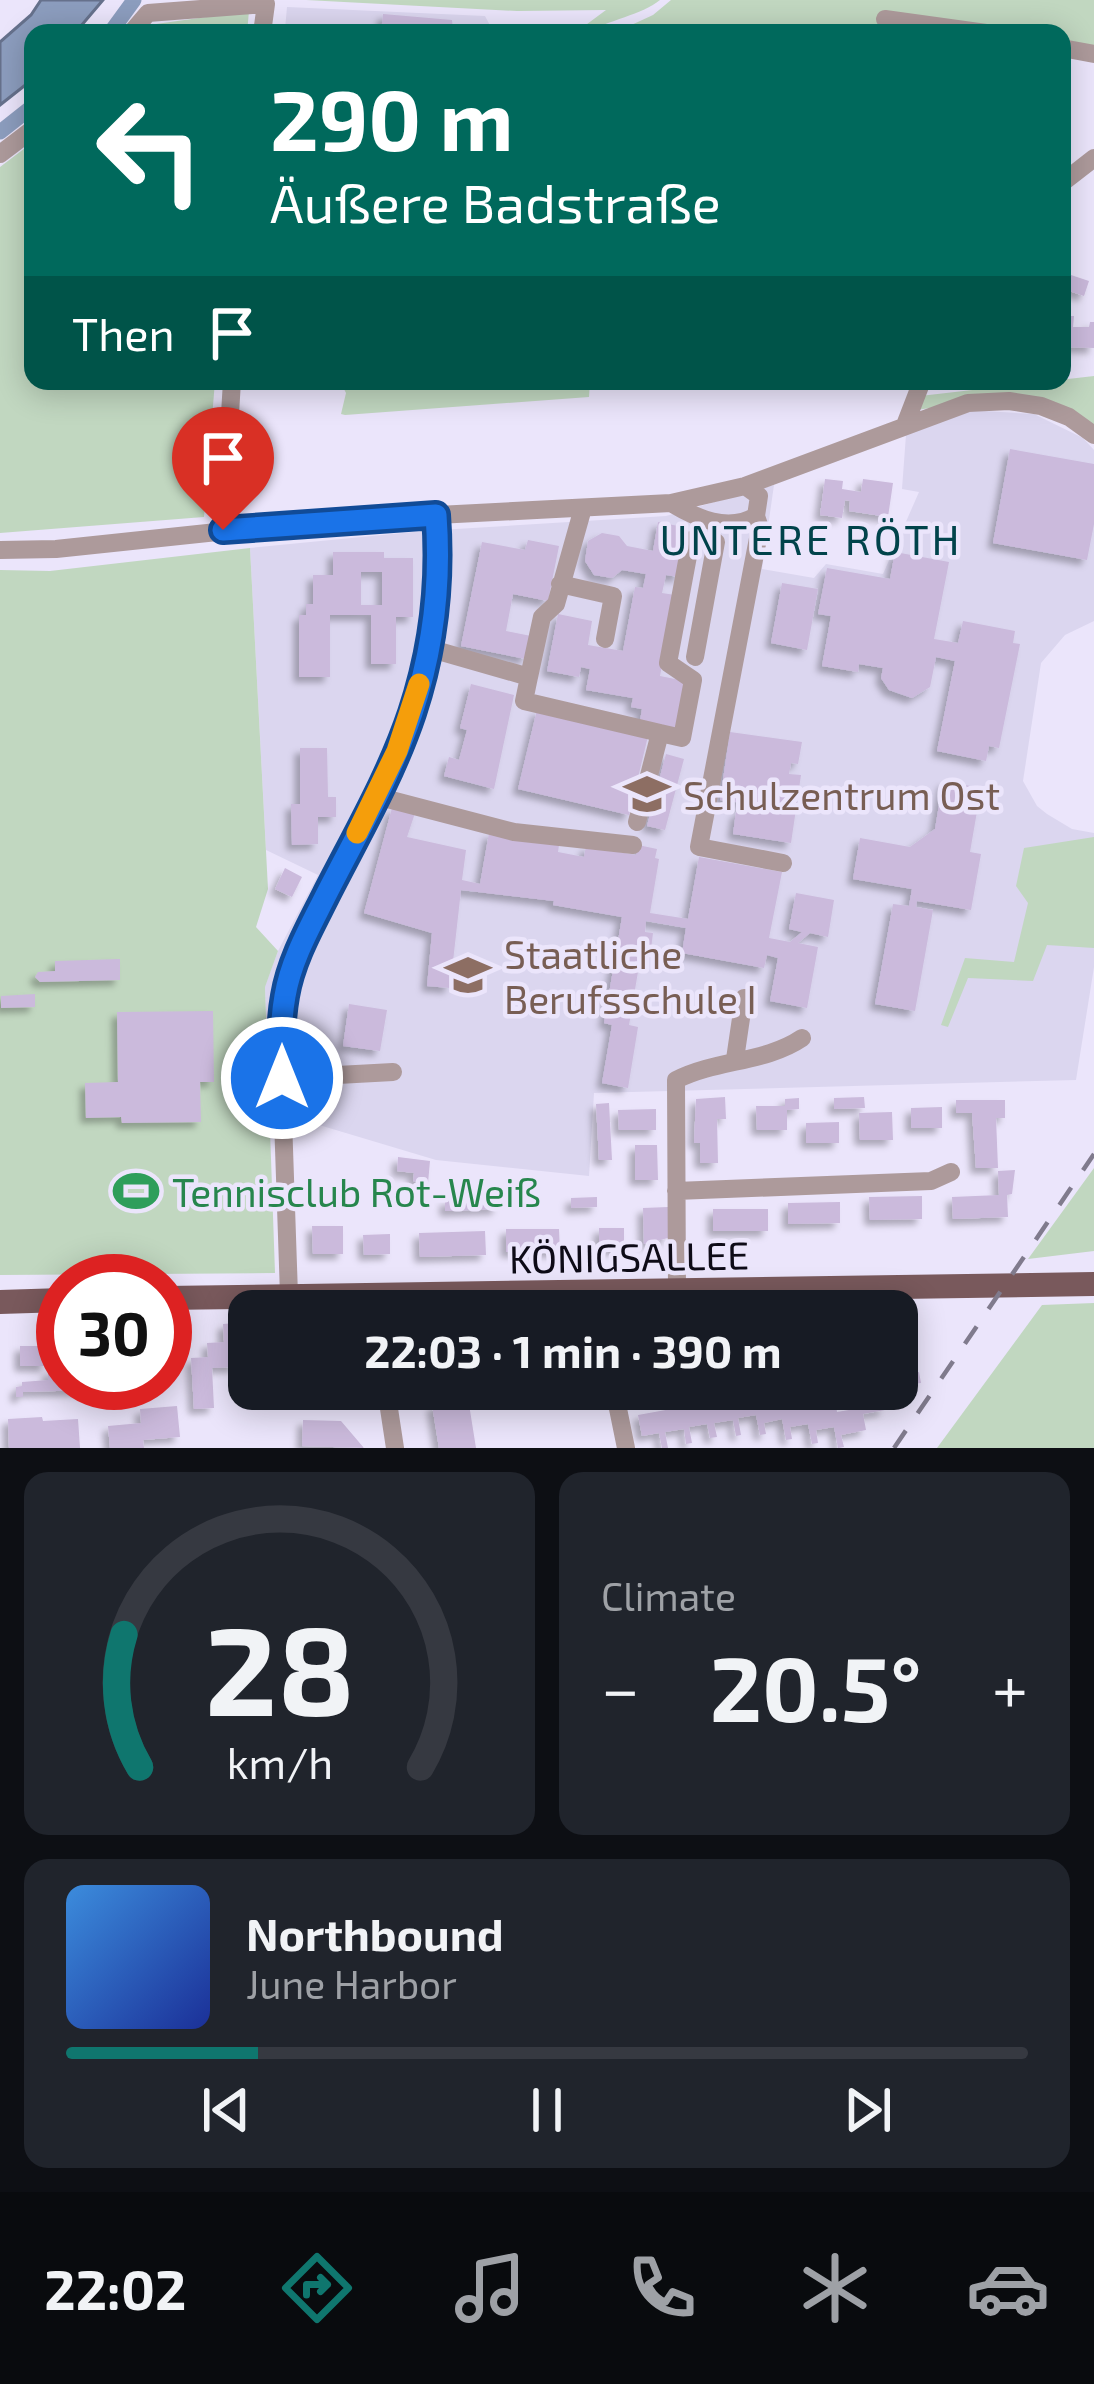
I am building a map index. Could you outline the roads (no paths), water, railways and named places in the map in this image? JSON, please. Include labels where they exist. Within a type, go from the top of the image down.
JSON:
[{"type":"main road","name":"KÖNIGSALLEE","points":[[816,1290],[1094,1284]]},
{"type":"main road","name":"KÖNIGSALLEE","points":[[192,1297],[228,1296]]},
{"type":"main road","points":[[0,1302],[36,1301]]},
{"type":"street","points":[[151,7],[266,4],[263,24]]},
{"type":"street","points":[[885,19],[921,24]]},
{"type":"street","points":[[0,154],[24,136]]},
{"type":"street","points":[[223,530],[231,390]]},
{"type":"street","points":[[905,425],[919,390]]},
{"type":"street","points":[[0,550],[436,515],[671,503],[745,486],[968,403],[1010,401],[1041,406],[1070,417],[1094,435]]},
{"type":"street","points":[[745,486],[759,496],[756,516],[760,528],[699,847],[783,863]]},
{"type":"street","points":[[671,503],[698,519],[729,524],[756,516]]},
{"type":"street","points":[[583,508],[556,604],[542,617],[524,701],[682,738],[693,680],[668,663],[691,540]]},
{"type":"street","points":[[289,1290],[280,1031],[285,992],[299,949],[412,713],[439,578],[436,515]]},
{"type":"street","points":[[695,657],[716,542]]},
{"type":"street","points":[[560,584],[613,596],[605,640]]},
{"type":"street","points":[[682,586],[707,590]]},
{"type":"street","points":[[428,648],[529,677]]},
{"type":"street","points":[[638,822],[660,733]]},
{"type":"street","points":[[376,796],[514,832],[633,845]]},
{"type":"street","points":[[735,1059],[744,998]]},
{"type":"street","points":[[677,1290],[676,1080],[703,1066],[770,1054],[802,1038]]},
{"type":"street","points":[[282,1078],[393,1072]]},
{"type":"street","points":[[676,1191],[931,1180],[951,1172]]},
{"type":"street","points":[[389,1410],[395,1448]]},
{"type":"street","points":[[618,1410],[626,1448]]},
{"type":"water","points":[[41,0],[103,0],[83,24],[24,24],[24,86],[0,105],[0,42]]},
{"type":"waterway","points":[[117,24],[134,0]]},
{"type":"waterway","points":[[0,132],[24,113]]},
{"type":"railway","points":[[894,1448],[1094,1154]]},
{"type":"place","name":"Schulzentrum Ost","points":[[647,794]]},
{"type":"place","name":"Staatliche Berufsschule I","points":[[468,975]]},
{"type":"place","name":"Tennisclub Rot-Weiß","points":[[136,1191]]},
{"type":"district","name":"UNTERE RÖTH","points":[[811,538]]}]
